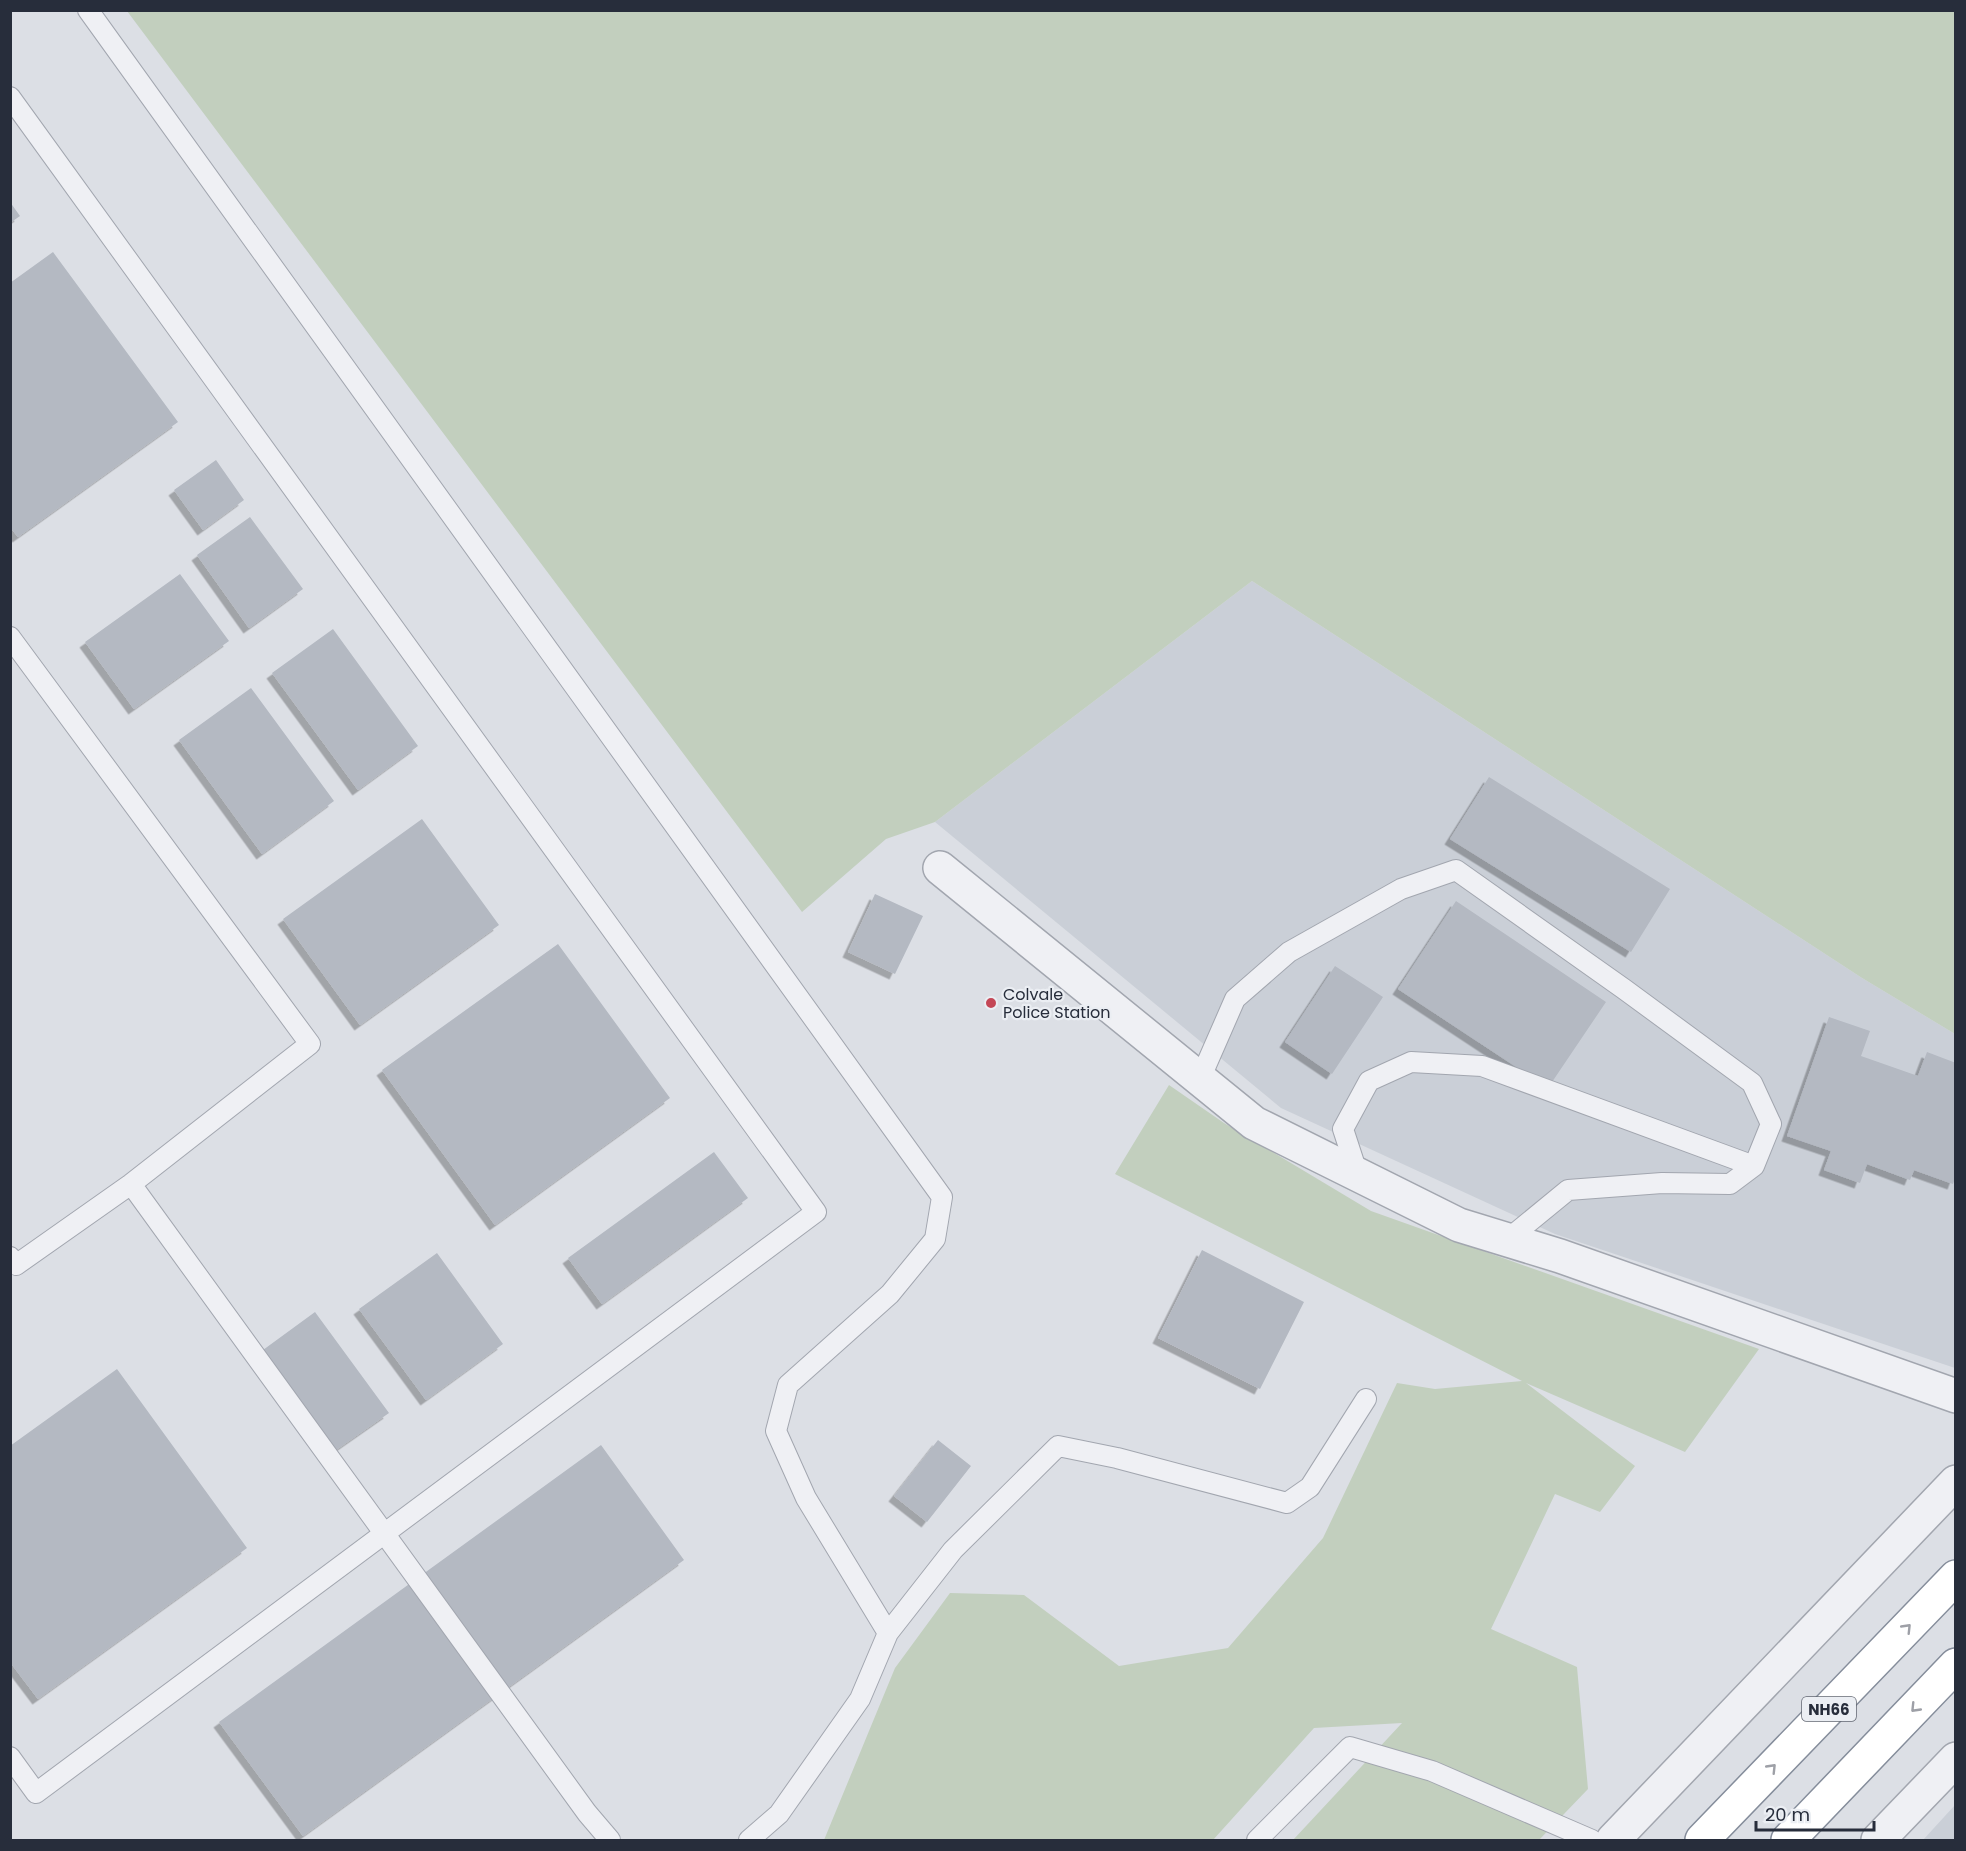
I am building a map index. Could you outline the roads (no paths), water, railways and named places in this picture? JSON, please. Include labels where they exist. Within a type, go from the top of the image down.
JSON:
[{"type":"highway","name":"NH66","points":[[1702,1840],[1956,1577]]},
{"type":"highway","points":[[1788,1840],[1956,1665]]},
{"type":"street","points":[[940,868],[1254,1123],[1459,1225],[1572,1260],[1956,1396]]},
{"type":"street","points":[[1613,1840],[1956,1482]]},
{"type":"street","points":[[1878,1840],[1956,1759]]},
{"type":"lane","points":[[88,10],[942,1197],[935,1239],[890,1294],[788,1385],[776,1431],[806,1498],[888,1633]]},
{"type":"lane","points":[[10,97],[816,1212],[36,1793],[10,1757]]},
{"type":"lane","points":[[10,638],[310,1044],[131,1184],[16,1265],[10,1257]]},
{"type":"lane","points":[[1200,1079],[1235,999],[1289,952],[1401,889],[1456,870],[1752,1083],[1771,1124],[1754,1166],[1730,1184],[1662,1183],[1568,1190],[1507,1240]]},
{"type":"lane","points":[[1358,1175],[1343,1129],[1369,1081],[1412,1062],[1482,1066],[1754,1166]]},
{"type":"lane","points":[[131,1184],[587,1814],[610,1840]]},
{"type":"lane","points":[[749,1840],[779,1814],[860,1699],[888,1633],[953,1550],[1058,1446],[1117,1458],[1287,1503],[1310,1487],[1366,1399]]},
{"type":"lane","points":[[1257,1840],[1350,1747],[1432,1771],[1592,1840]]},
{"type":"place","name":"Colvale Police Station","points":[[991,1003]]}]
